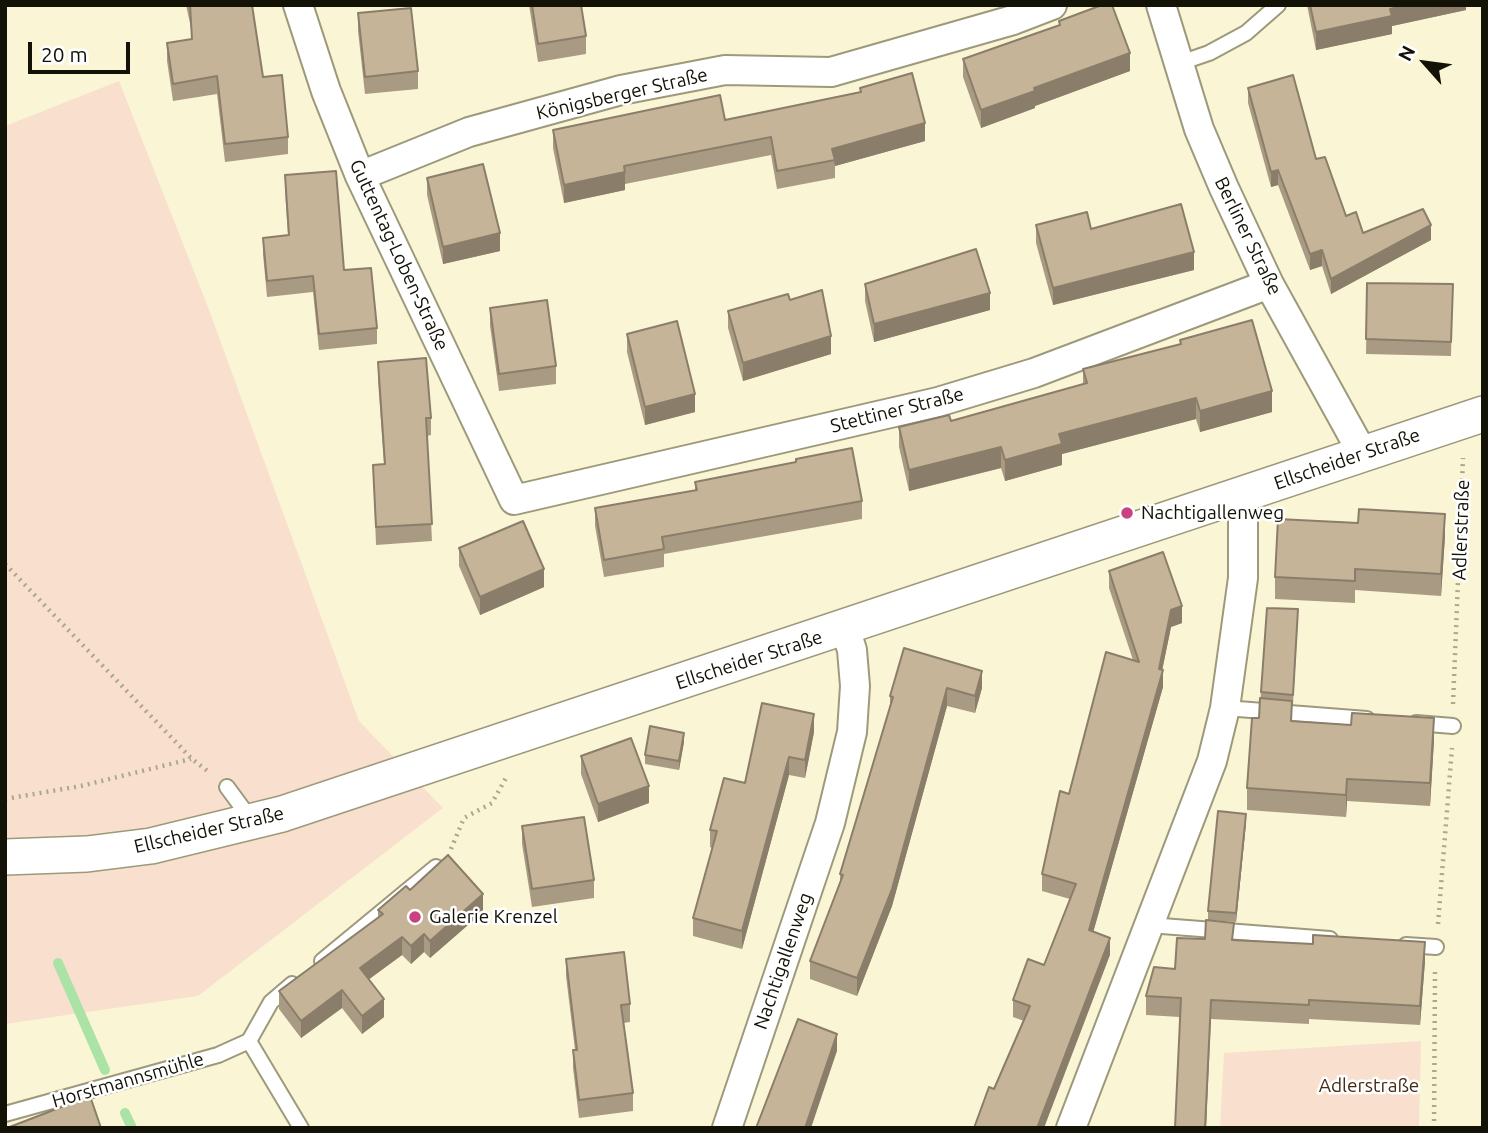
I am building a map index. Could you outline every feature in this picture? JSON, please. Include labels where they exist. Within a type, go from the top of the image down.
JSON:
[{"type":"street","name":"Guttentag-Loben-Straße","points":[[298,5],[326,91],[360,176],[514,500]]},
{"type":"street","name":"Königsberger Straße","points":[[360,176],[469,132],[621,90],[725,69],[831,72],[1013,20],[1052,5]]},
{"type":"street","name":"Berliner Straße","points":[[1161,5],[1177,64],[1204,141],[1269,284],[1363,454]]},
{"type":"street","name":"Stettiner Straße","points":[[514,500],[938,402],[1034,373],[1269,284]]},
{"type":"street","name":"Ellscheider Straße","points":[[5,856],[47,857],[125,850],[253,822],[845,628],[1474,416]]},
{"type":"street","points":[[1071,1128],[1212,761],[1225,708],[1243,578],[1243,494]]},
{"type":"street","name":"Nachtigallenweg","points":[[727,1128],[830,823],[852,732],[855,686],[852,650],[845,628]]},
{"type":"lane","points":[[1177,64],[1209,53],[1246,33],[1278,5]]},
{"type":"lane","points":[[1225,708],[1453,726]]},
{"type":"lane","points":[[227,787],[253,822]]},
{"type":"lane","points":[[301,1128],[249,1041],[271,1002],[437,866]]},
{"type":"lane","points":[[1149,925],[1340,940]]},
{"type":"lane","points":[[1395,944],[1436,947]]},
{"type":"lane","name":"Horstmannsmühle","points":[[5,1114],[218,1055],[249,1041]]},
{"type":"path","name":"Adlerstraße","points":[[1434,1128],[1436,947],[1452,773],[1474,416]]},
{"type":"path","points":[[5,564],[192,759],[227,787]]},
{"type":"path","points":[[5,799],[81,786],[192,759]]},
{"type":"path","points":[[437,866],[454,845],[464,818],[492,803],[513,765]]},
{"type":"green space","points":[[119,81],[208,307],[359,721],[443,808],[198,996],[5,1024],[5,126]]},
{"type":"green space","name":"Adlerstraße","points":[[1421,1041],[1419,1128],[1220,1128],[1224,1053]]},
{"type":"building","points":[[190,5],[252,5],[263,77],[282,75],[288,137],[225,144],[217,76],[173,84],[167,43],[192,39]]},
{"type":"building","points":[[532,5],[581,5],[586,36],[538,44]]},
{"type":"building","points":[[1102,5],[1112,5],[1130,53],[981,110],[963,59],[1060,25],[1059,21]]},
{"type":"building","points":[[1310,5],[1406,5],[1390,9],[1392,16],[1316,32]]},
{"type":"building","points":[[411,8],[418,71],[365,77],[358,13]]},
{"type":"building","points":[[912,73],[925,123],[832,149],[835,160],[777,171],[771,137],[624,166],[625,172],[564,185],[553,130],[720,95],[725,120],[861,92],[860,88]]},
{"type":"building","points":[[1293,75],[1316,159],[1325,157],[1346,216],[1356,212],[1363,233],[1423,209],[1431,225],[1331,279],[1322,250],[1310,254],[1278,170],[1271,172],[1248,88]]},
{"type":"building","points":[[483,164],[500,233],[443,247],[427,178]]},
{"type":"building","points":[[336,171],[344,270],[371,268],[377,328],[319,334],[313,276],[267,281],[263,238],[289,235],[285,175]]},
{"type":"building","points":[[1181,204],[1194,252],[1053,288],[1036,225],[1087,212],[1091,229]]},
{"type":"building","points":[[976,249],[990,293],[874,324],[865,284]]},
{"type":"building","points":[[1367,283],[1453,284],[1451,342],[1366,339]]},
{"type":"building","points":[[822,290],[831,336],[743,363],[728,311],[788,294],[790,300]]},
{"type":"building","points":[[547,300],[556,366],[499,374],[490,308]]},
{"type":"building","points":[[1252,320],[1272,391],[1200,411],[1196,398],[1059,434],[1062,444],[1005,460],[1001,447],[909,470],[899,427],[949,415],[951,421],[1087,383],[1083,369],[1181,344],[1180,340]]},
{"type":"building","points":[[677,321],[695,394],[645,407],[627,334]]},
{"type":"building","points":[[426,358],[431,418],[426,418],[432,524],[376,527],[373,465],[385,464],[378,362]]},
{"type":"building","points":[[852,448],[862,501],[662,537],[664,549],[604,560],[595,508],[697,490],[695,482]]},
{"type":"building","points":[[1359,509],[1445,514],[1441,574],[1355,569],[1355,581],[1275,577],[1278,519],[1358,523]]},
{"type":"building","points":[[523,521],[544,569],[480,597],[459,548]]},
{"type":"building","points":[[1163,552],[1182,606],[1171,610],[1159,669],[1163,670],[1089,930],[1110,938],[1037,1128],[974,1128],[989,1087],[994,1089],[1030,1006],[1013,1000],[1028,959],[1044,965],[1076,884],[1042,874],[1060,791],[1069,794],[1106,652],[1139,662],[1109,571]]},
{"type":"building","points":[[1267,608],[1298,609],[1293,695],[1261,692]]},
{"type":"building","points":[[904,648],[982,671],[975,696],[947,688],[892,889],[857,978],[810,961],[843,875],[840,874],[893,697],[890,696]]},
{"type":"building","points":[[1260,698],[1292,701],[1291,721],[1351,725],[1352,713],[1434,718],[1430,783],[1347,779],[1346,795],[1247,788],[1252,718],[1259,718]]},
{"type":"building","points":[[762,703],[814,714],[805,760],[789,757],[742,931],[693,918],[717,831],[710,830],[724,778],[745,783]]},
{"type":"building","points":[[650,726],[684,733],[679,761],[645,755]]},
{"type":"building","points":[[631,738],[649,786],[598,804],[581,756]]},
{"type":"building","points":[[1218,811],[1246,814],[1236,913],[1208,911]]},
{"type":"building","points":[[584,817],[594,880],[532,889],[522,826]]},
{"type":"building","points":[[448,855],[483,894],[430,941],[424,934],[411,946],[402,937],[360,968],[384,999],[362,1016],[342,990],[301,1021],[279,991],[383,914],[378,910],[406,886],[410,890]]},
{"type":"building","points":[[1206,920],[1234,923],[1232,940],[1313,944],[1313,935],[1425,942],[1420,1006],[1309,1000],[1309,1005],[1211,1000],[1205,1128],[1175,1128],[1181,998],[1146,996],[1154,967],[1175,969],[1177,938],[1205,939]]},
{"type":"building","points":[[624,952],[630,1004],[621,1005],[633,1093],[579,1100],[573,1050],[577,1050],[566,959]]},
{"type":"building","points":[[798,1019],[837,1034],[805,1128],[756,1128]]},
{"type":"building","points":[[90,1096],[101,1128],[7,1128]]},
{"type":"waterway","points":[[58,963],[105,1070]]},
{"type":"waterway","points":[[125,1113],[132,1128]]},
{"type":"place","name":"Nachtigallenweg","points":[[1127,513]]},
{"type":"place","name":"Galerie Krenzel","points":[[415,917]]}]
